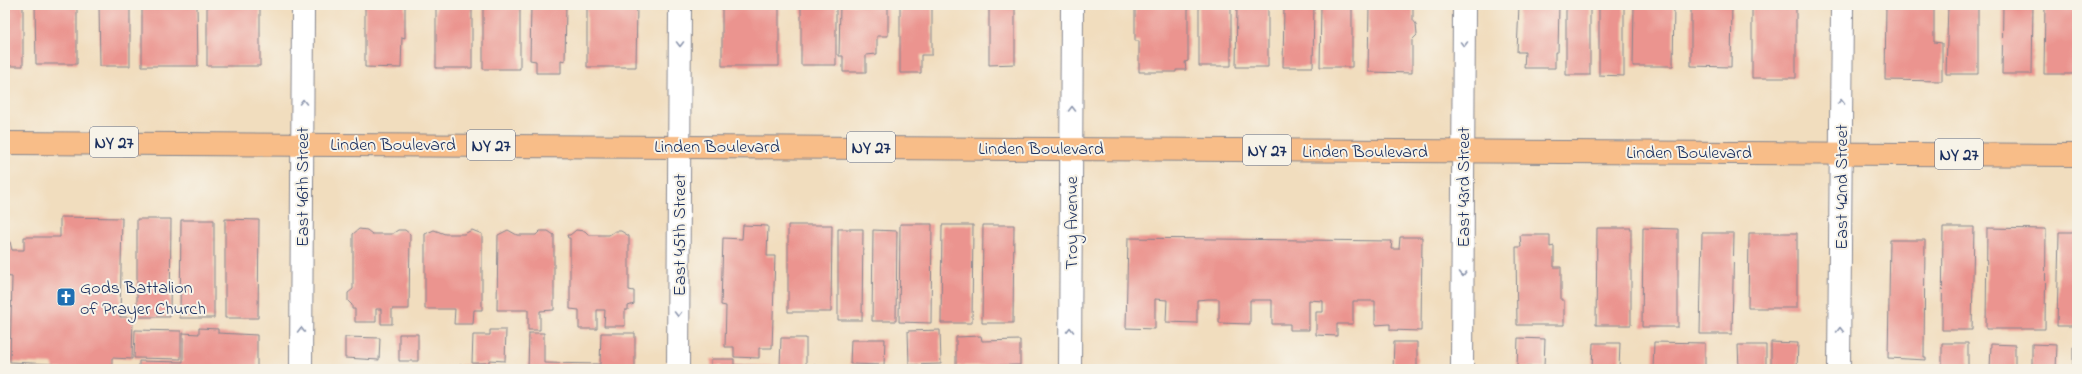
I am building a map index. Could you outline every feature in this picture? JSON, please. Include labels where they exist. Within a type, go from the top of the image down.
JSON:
[{"type":"highway","name":"Linden Boulevard","points":[[5,143],[2077,155]]},
{"type":"street","name":"East 46th Street","points":[[301,369],[303,5]]},
{"type":"street","name":"East 45th Street","points":[[678,369],[680,5]]},
{"type":"street","name":"Troy Avenue","points":[[1070,369],[1072,5]]},
{"type":"street","name":"East 43rd Street","points":[[1462,369],[1464,5]]},
{"type":"street","name":"East 42nd Street","points":[[1839,369],[1842,5]]},
{"type":"building","points":[[5,5],[23,5],[23,66],[5,66]]},
{"type":"building","points":[[35,5],[77,5],[77,64],[36,64]]},
{"type":"building","points":[[99,5],[130,5],[130,66],[100,66]]},
{"type":"building","points":[[142,5],[197,5],[198,66],[142,66]]},
{"type":"building","points":[[207,5],[260,5],[260,66],[207,66]]},
{"type":"building","points":[[365,5],[405,5],[405,38],[402,37],[401,68],[365,67]]},
{"type":"building","points":[[436,5],[472,5],[472,68],[436,68]]},
{"type":"building","points":[[483,5],[520,5],[520,69],[483,69]]},
{"type":"building","points":[[531,5],[566,5],[565,61],[561,60],[561,73],[536,73],[536,61],[530,60]]},
{"type":"building","points":[[587,5],[637,5],[636,67],[587,67]]},
{"type":"building","points":[[722,5],[779,5],[779,66],[722,66]]},
{"type":"building","points":[[801,5],[836,5],[836,65],[801,65]]},
{"type":"building","points":[[840,5],[888,5],[888,36],[877,36],[877,54],[866,55],[866,72],[843,72],[843,56],[839,56]]},
{"type":"building","points":[[900,5],[932,5],[932,55],[921,55],[921,73],[900,73]]},
{"type":"building","points":[[989,5],[1015,5],[1015,64],[989,65]]},
{"type":"building","points":[[1135,5],[1188,5],[1188,61],[1185,62],[1186,70],[1176,70],[1176,72],[1139,72],[1139,41],[1135,41]]},
{"type":"building","points":[[1199,5],[1231,5],[1231,66],[1199,66]]},
{"type":"building","points":[[1237,5],[1268,5],[1268,67],[1236,67]]},
{"type":"building","points":[[1284,5],[1314,5],[1313,67],[1283,67]]},
{"type":"building","points":[[1321,5],[1352,5],[1352,67],[1320,67]]},
{"type":"building","points":[[1369,5],[1413,5],[1413,20],[1416,24],[1417,35],[1412,40],[1412,73],[1368,72]]},
{"type":"building","points":[[1519,5],[1559,5],[1558,52],[1555,52],[1555,68],[1524,68],[1525,52],[1517,52]]},
{"type":"building","points":[[1566,5],[1590,5],[1590,75],[1566,75]]},
{"type":"building","points":[[1599,5],[1624,5],[1624,76],[1599,75]]},
{"type":"building","points":[[1634,5],[1674,5],[1673,66],[1633,66]]},
{"type":"building","points":[[1691,5],[1732,5],[1731,67],[1691,66]]},
{"type":"building","points":[[1752,5],[1796,5],[1796,78],[1752,78]]},
{"type":"building","points":[[1886,5],[1934,5],[1934,42],[1942,43],[1942,81],[1885,80]]},
{"type":"building","points":[[1948,5],[1978,5],[1978,74],[1946,74]]},
{"type":"building","points":[[2003,5],[2033,5],[2032,74],[2002,74]]},
{"type":"building","points":[[2045,5],[2075,5],[2074,74],[2044,74]]},
{"type":"building","name":"Gods Battalion of Prayer Church","points":[[60,217],[122,218],[120,317],[133,317],[132,359],[112,358],[112,369],[53,369],[53,364],[10,362],[12,277],[5,276],[5,239],[10,242],[12,250],[24,250],[24,237],[60,237]]},
{"type":"building","points":[[137,219],[171,219],[170,317],[137,317]]},
{"type":"building","points":[[225,219],[259,220],[258,318],[225,318]]},
{"type":"building","points":[[181,220],[214,220],[214,318],[180,318]]},
{"type":"building","points":[[900,224],[932,224],[931,323],[899,322]]},
{"type":"building","points":[[743,225],[768,226],[767,256],[775,256],[772,348],[759,348],[759,358],[734,357],[734,347],[725,347],[726,306],[721,305],[723,238],[742,239]]},
{"type":"building","points":[[788,225],[832,225],[831,312],[788,312]]},
{"type":"building","points":[[942,225],[973,225],[972,323],[941,323]]},
{"type":"building","points":[[983,225],[1014,225],[1013,323],[982,323]]},
{"type":"building","points":[[1943,227],[1974,227],[1972,330],[1942,330]]},
{"type":"building","points":[[1597,228],[1631,228],[1631,325],[1596,325]]},
{"type":"building","points":[[1643,228],[1678,229],[1678,327],[1642,327]]},
{"type":"building","points":[[1987,228],[2046,229],[2045,329],[1986,329]]},
{"type":"building","points":[[359,229],[367,230],[372,234],[392,234],[398,230],[405,230],[410,234],[409,309],[392,309],[392,324],[381,324],[381,309],[376,309],[376,322],[355,322],[355,309],[352,309],[352,305],[348,301],[348,293],[353,289],[353,234]]},
{"type":"building","points":[[838,229],[863,229],[862,320],[838,320]]},
{"type":"building","points":[[434,230],[445,234],[464,234],[472,230],[482,234],[482,310],[474,310],[473,324],[454,324],[455,309],[425,309],[425,234]]},
{"type":"building","points":[[508,230],[517,235],[536,235],[540,231],[548,231],[554,235],[554,310],[540,311],[540,330],[528,330],[528,310],[497,310],[498,235]]},
{"type":"building","points":[[576,230],[585,231],[589,235],[609,235],[615,231],[621,231],[629,236],[629,290],[634,291],[634,304],[628,306],[628,310],[625,310],[625,326],[604,326],[605,310],[597,310],[597,329],[579,329],[579,310],[570,309],[570,238],[568,238],[567,235],[570,235]]},
{"type":"building","points":[[873,230],[897,231],[896,321],[872,321]]},
{"type":"building","points":[[2059,232],[2077,232],[2077,326],[2057,326]]},
{"type":"building","points":[[1702,233],[1734,233],[1732,334],[1700,334]]},
{"type":"building","points":[[1749,233],[1797,233],[1797,308],[1748,308]]},
{"type":"building","points":[[1520,235],[1550,235],[1550,247],[1554,246],[1554,267],[1561,267],[1561,300],[1564,300],[1564,325],[1517,325],[1516,247],[1521,247]]},
{"type":"building","points":[[1400,237],[1422,237],[1421,331],[1390,330],[1390,324],[1375,325],[1375,301],[1353,301],[1353,324],[1337,324],[1337,336],[1316,335],[1316,312],[1323,312],[1323,301],[1309,300],[1309,330],[1290,330],[1290,324],[1272,324],[1272,300],[1250,300],[1250,324],[1219,323],[1219,299],[1197,300],[1197,323],[1166,322],[1167,300],[1155,299],[1155,329],[1126,328],[1128,238],[1392,241],[1391,249],[1399,249]]},
{"type":"building","points":[[1890,240],[1925,240],[1924,357],[1926,357],[1926,360],[1888,358]]},
{"type":"building","points":[[199,328],[218,329],[218,333],[257,335],[257,369],[139,369],[139,361],[183,362],[183,333],[199,334]]},
{"type":"building","points":[[135,330],[181,331],[181,359],[134,358]]},
{"type":"building","points":[[490,330],[506,330],[505,361],[489,360],[489,363],[472,363],[473,335],[490,335]]},
{"type":"building","points":[[940,330],[941,364],[909,365],[908,331]]},
{"type":"building","points":[[529,333],[544,333],[544,363],[600,364],[601,333],[635,333],[635,369],[528,369]]},
{"type":"building","points":[[399,334],[418,334],[418,361],[399,361]]},
{"type":"building","points":[[981,336],[982,341],[1020,340],[1020,365],[956,366],[956,337]]},
{"type":"building","points":[[345,337],[380,338],[379,360],[345,358]]},
{"type":"building","points":[[781,338],[806,338],[806,366],[815,365],[815,369],[721,369],[721,366],[711,366],[711,359],[734,359],[734,365],[780,366]]},
{"type":"building","points":[[1518,338],[1545,339],[1544,367],[1517,367]]},
{"type":"building","points":[[885,339],[884,365],[850,364],[851,340]]},
{"type":"building","points":[[1394,342],[1417,342],[1417,369],[1393,369]]},
{"type":"building","points":[[1654,342],[1705,343],[1705,369],[1653,369]]},
{"type":"building","points":[[1771,342],[1798,343],[1797,369],[1771,369]]},
{"type":"building","points":[[1593,343],[1620,343],[1619,369],[1592,369]]},
{"type":"building","points":[[1942,343],[1968,343],[1968,369],[1942,369]]},
{"type":"building","points":[[1991,344],[2015,345],[2015,369],[1990,369]]},
{"type":"building","points":[[2032,344],[2057,345],[2056,369],[2032,369]]},
{"type":"building","points":[[1738,345],[1766,345],[1766,369],[1739,369]]},
{"type":"building","points":[[2073,347],[2077,347],[2077,369],[2073,369]]},
{"type":"building","points":[[489,364],[489,369],[460,369],[460,365]]},
{"type":"place","name":"Gods Battalion of Prayer Church","points":[[66,297]]}]
